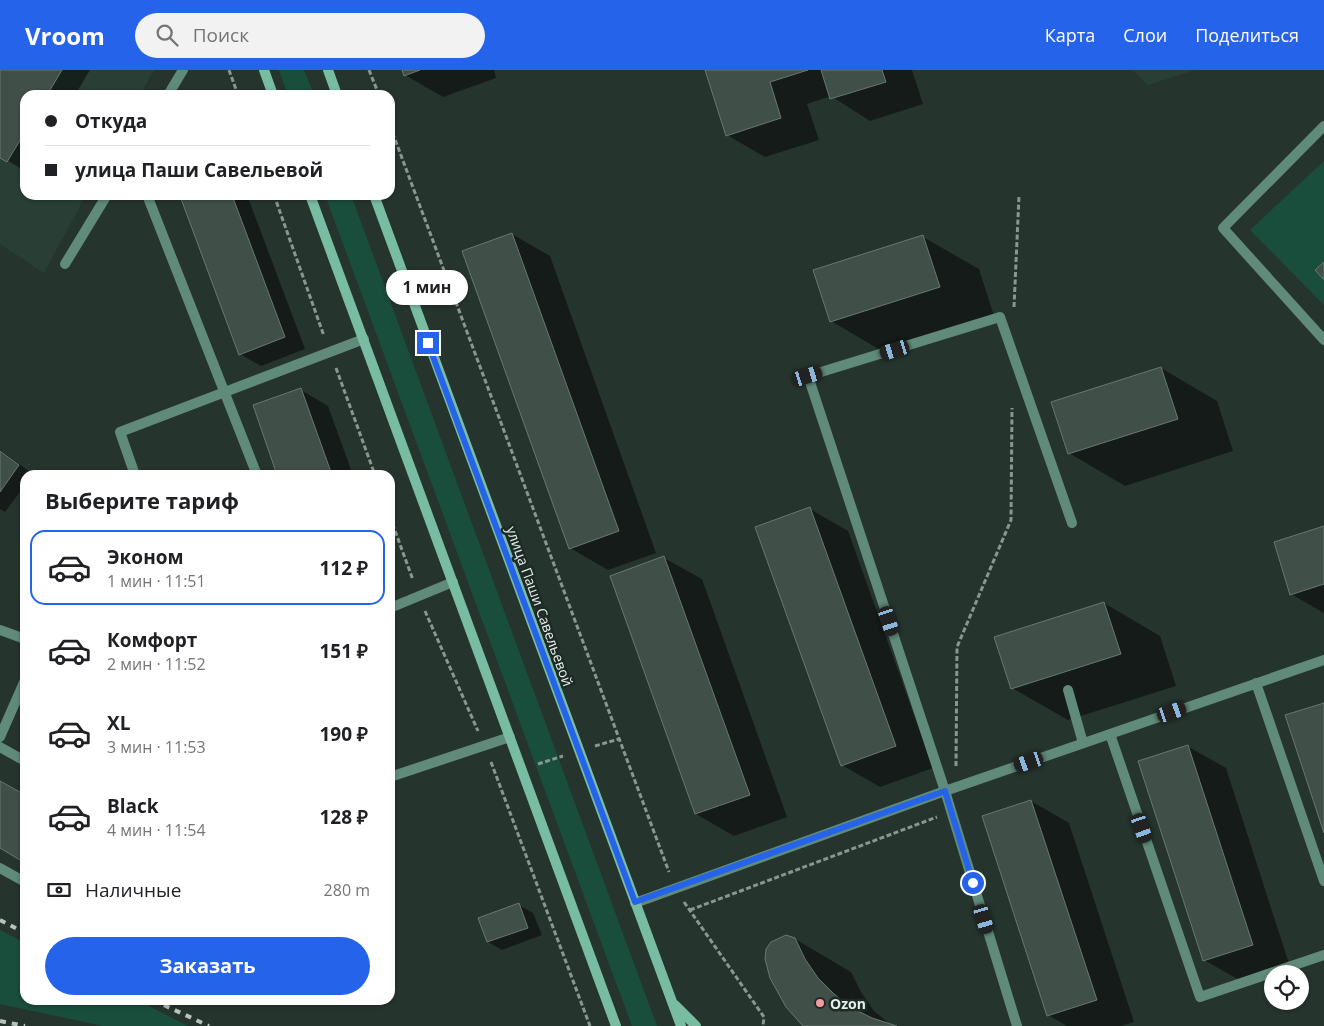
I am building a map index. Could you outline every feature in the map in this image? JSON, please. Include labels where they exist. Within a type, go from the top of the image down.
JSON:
[{"type":"main road","points":[[264,70],[271,90]]},
{"type":"main road","points":[[328,70],[335,90]]},
{"type":"main road","points":[[312,200],[616,1026]]},
{"type":"main road","name":"улица Паши Савельевой","points":[[376,200],[681,1026]]},
{"type":"main road","points":[[672,1002],[696,1026]]},
{"type":"street","points":[[171,90],[184,70]]},
{"type":"street","points":[[1324,126],[1223,228],[1324,340]]},
{"type":"street","points":[[65,264],[104,200]]},
{"type":"street","points":[[150,200],[226,391],[255,470]]},
{"type":"street","points":[[1017,1026],[945,791],[808,376],[1000,318],[1072,523]]},
{"type":"street","points":[[133,470],[120,432],[364,339]]},
{"type":"street","points":[[395,606],[453,582]]},
{"type":"street","points":[[0,630],[20,637]]},
{"type":"street","points":[[635,902],[956,787],[1324,660]]},
{"type":"street","points":[[1256,684],[1324,881]]},
{"type":"street","points":[[1068,690],[1083,743]]},
{"type":"street","points":[[0,737],[20,691]]},
{"type":"street","points":[[1110,734],[1200,997],[1324,955]]},
{"type":"street","points":[[395,776],[510,737]]},
{"type":"street","points":[[0,747],[20,758]]},
{"type":"street","points":[[0,868],[20,879]]},
{"type":"path","points":[[229,70],[236,90]]},
{"type":"path","points":[[369,70],[377,90]]},
{"type":"path","points":[[395,139],[674,888],[764,1017],[763,1026]]},
{"type":"path","points":[[1014,314],[1020,196]]},
{"type":"path","points":[[956,787],[957,647],[1011,520],[1012,402]]},
{"type":"path","points":[[395,531],[419,596],[485,747],[590,1026]]},
{"type":"path","points":[[496,776],[619,739]]},
{"type":"path","points":[[690,910],[951,812]]},
{"type":"shaded area","points":[[0,70],[154,70],[143,90],[20,90],[20,200],[83,200],[44,273],[0,244]]},
{"type":"shaded area","points":[[1132,70],[1195,70],[1148,85]]},
{"type":"green space","points":[[279,70],[304,70],[312,90],[286,90]]},
{"type":"green space","points":[[1324,161],[1324,305],[1250,230]]},
{"type":"green space","points":[[327,200],[353,200],[657,1026],[632,1026]]},
{"type":"green space","points":[[0,930],[20,940],[20,1005],[147,1005],[188,1026],[103,1026],[0,1004]]},
{"type":"building","points":[[0,70],[62,70],[50,90],[20,90],[20,140],[7,162],[0,158]]},
{"type":"building","points":[[402,70],[420,70],[404,76]]},
{"type":"building","points":[[705,70],[808,70],[770,82],[781,118],[726,136]]},
{"type":"building","points":[[821,70],[882,70],[886,82],[830,99]]},
{"type":"building","points":[[181,200],[234,200],[285,337],[239,355]]},
{"type":"building","points":[[512,233],[619,531],[569,549],[462,251]]},
{"type":"building","points":[[923,235],[940,287],[830,322],[813,270]]},
{"type":"building","points":[[1324,262],[1324,280],[1315,270]]},
{"type":"building","points":[[1161,367],[1178,419],[1068,454],[1051,402]]},
{"type":"building","points":[[301,388],[330,470],[275,470],[253,405]]},
{"type":"building","points":[[0,451],[19,465],[0,492]]},
{"type":"building","points":[[810,507],[896,746],[841,766],[755,527]]},
{"type":"building","points":[[1324,526],[1324,584],[1290,595],[1274,542]]},
{"type":"building","points":[[664,556],[750,795],[695,814],[610,576]]},
{"type":"building","points":[[1104,602],[1121,654],[1011,689],[994,637]]},
{"type":"building","points":[[1324,703],[1324,833],[1285,715]]},
{"type":"building","points":[[1188,745],[1253,945],[1203,961],[1138,761]]},
{"type":"building","points":[[0,781],[20,792],[20,860],[0,848]]},
{"type":"building","points":[[1031,800],[1097,1000],[1047,1016],[982,816]]},
{"type":"building","points":[[519,903],[528,928],[487,942],[478,918]]},
{"type":"building","points":[[786,935],[795,938],[805,959],[818,978],[834,994],[852,1008],[872,1018],[897,1026],[803,1026],[786,1007],[770,978],[765,959],[766,949],[771,942]]},
{"type":"railway","points":[[0,920],[20,930]]},
{"type":"railway","points":[[164,1005],[209,1026]]},
{"type":"railway","points":[[0,1021],[25,1026]]},
{"type":"place","name":"Ozon","points":[[820,1003]]},
{"type":"route","points":[[428,343],[635,902],[945,791],[973,883]]}]
